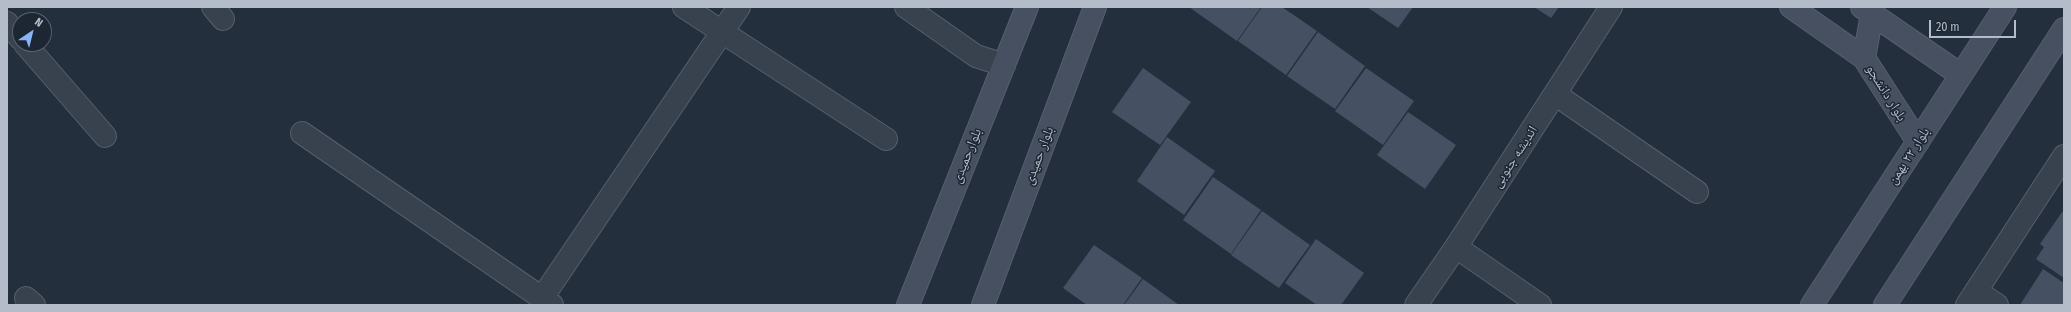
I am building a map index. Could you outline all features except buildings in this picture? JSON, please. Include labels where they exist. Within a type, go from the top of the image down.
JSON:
[{"type":"street","points":[[684,7],[886,139]]},
{"type":"street","points":[[302,133],[547,302],[739,7]]},
{"type":"street","points":[[906,7],[976,56],[1004,65]]},
{"type":"street","name":"بلوارحمیدی","points":[[908,305],[1027,7]]},
{"type":"street","name":"بلوار حمیدی","points":[[983,305],[1095,7]]},
{"type":"street","name":"اندیشه جنوبی","points":[[1416,305],[1611,7]]},
{"type":"street","name":"بلوار دانشجو","points":[[1791,7],[1864,58],[1918,142]]},
{"type":"street","name":"بلوار ۲۲ بهمن","points":[[1812,305],[2005,7]]},
{"type":"street","points":[[1864,58],[1867,10]]},
{"type":"street","points":[[1867,10],[1961,75]]},
{"type":"street","points":[[1885,305],[2064,29]]},
{"type":"street","points":[[32,52],[105,136]]},
{"type":"street","points":[[1555,94],[1697,192]]},
{"type":"street","points":[[1997,305],[1972,298],[2064,156]]},
{"type":"street","points":[[1456,246],[1540,305]]}]
